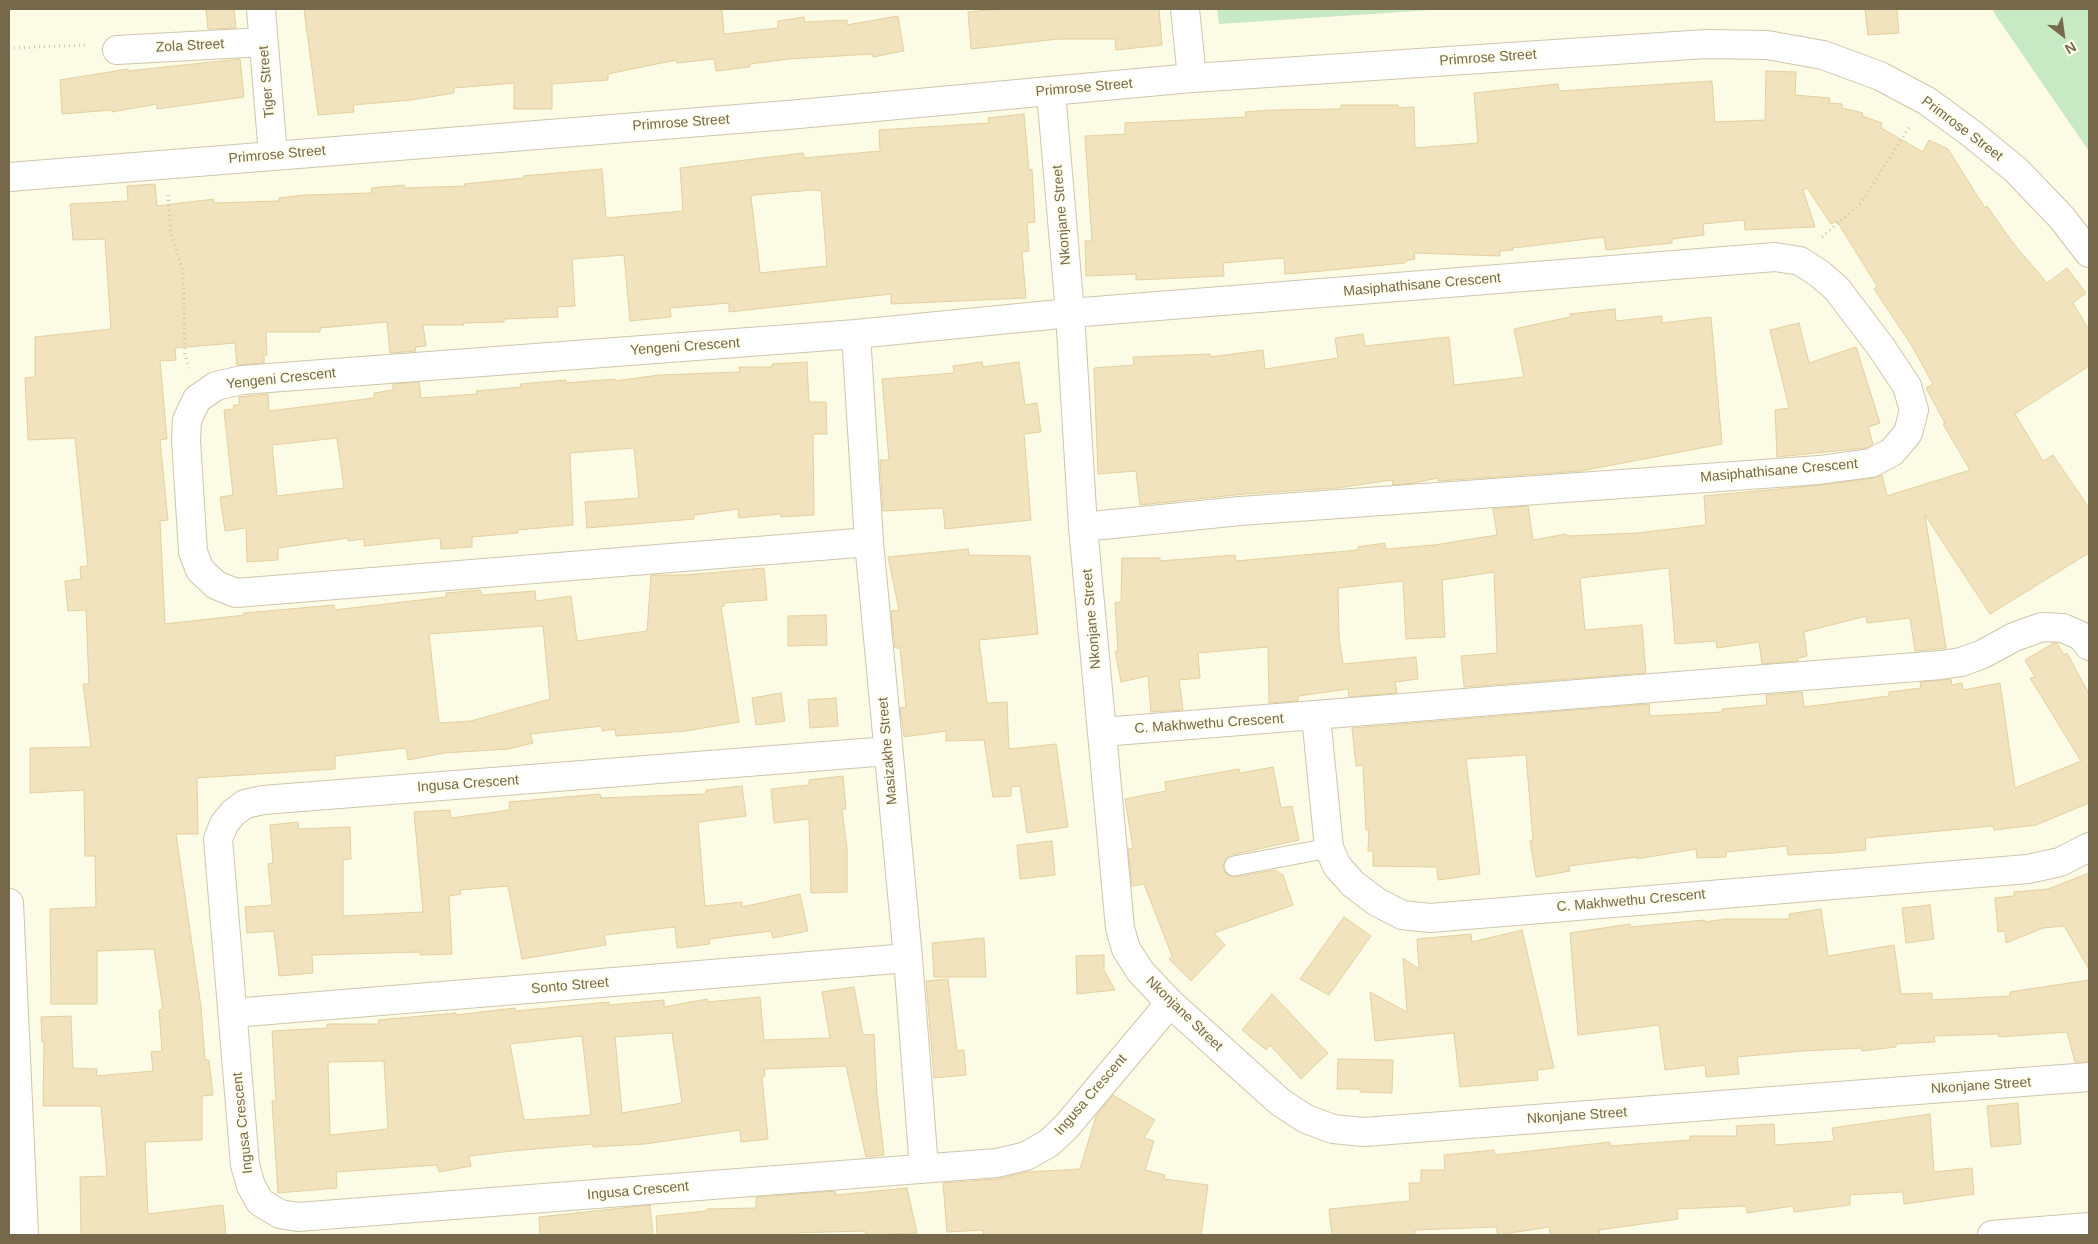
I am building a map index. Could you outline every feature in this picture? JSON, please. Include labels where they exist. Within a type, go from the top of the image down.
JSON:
[{"type":"street","name":"Tiger Street","points":[[261,9],[273,155]]},
{"type":"street","points":[[1185,9],[1192,78]]},
{"type":"street","name":"Zola Street","points":[[117,50],[263,42]]},
{"type":"street","name":"Primrose Street","points":[[9,177],[1051,92],[1192,78],[1706,44],[1767,45],[1824,54],[1880,76],[1927,101],[2016,170],[2062,218],[2089,254]]},
{"type":"street","name":"Nkonjane Street","points":[[1051,92],[1070,313],[1083,527],[1120,928],[1126,949],[1140,971],[1170,1003],[1280,1102],[1306,1119],[1333,1129],[1364,1132],[2089,1077]]},
{"type":"street","name":"Masiphathisane Crescent","points":[[1070,313],[1775,257],[1800,261],[1838,289],[1907,386],[1914,410],[1908,433],[1892,452],[1871,463],[1819,470],[1240,511],[1083,527]]},
{"type":"street","name":"Yengeni Crescent","points":[[197,399],[216,386],[242,380],[856,334],[1070,313]]},
{"type":"street","name":"Masizakhe Street","points":[[856,334],[869,542],[908,958],[924,1168]]},
{"type":"street","points":[[197,399],[187,420],[186,440],[193,552],[200,570],[216,585],[236,593],[869,542]]},
{"type":"street","name":"C. Makhwethu Crescent","points":[[1102,732],[1942,665],[1961,662],[1983,654],[2014,637],[2042,627],[2064,628],[2081,636],[2089,646]]},
{"type":"street","name":"C. Makhwethu Crescent","points":[[1316,716],[1329,848],[1338,866],[1353,884],[1378,902],[1402,915],[1430,918],[2028,869],[2060,862],[2089,847]]},
{"type":"street","name":"Ingusa Crescent","points":[[888,751],[273,799],[245,804],[233,813],[224,824],[218,839],[245,1165],[251,1186],[260,1202],[280,1214],[298,1217],[996,1163],[1026,1156],[1049,1143],[1066,1127],[1170,1003]]},
{"type":"street","points":[[9,903],[24,1235]]},
{"type":"street","name":"Sonto Street","points":[[233,1013],[908,958]]},
{"type":"street","points":[[1992,1235],[2089,1227]]},
{"type":"lane","points":[[1234,866],[1329,848]]},
{"type":"path","points":[[9,48],[78,44],[117,50]]},
{"type":"path","points":[[1800,261],[1825,233],[1860,203],[1927,101]]},
{"type":"path","points":[[166,164],[171,232],[182,272],[185,354],[197,399]]},
{"type":"green space","points":[[1217,9],[1447,9],[1219,24]]},
{"type":"green space","points":[[1993,9],[2089,9],[2089,151],[1994,13]]},
{"type":"building","points":[[206,9],[234,9],[236,28],[208,29]]},
{"type":"building","points":[[304,9],[722,9],[724,34],[778,28],[778,21],[804,17],[805,22],[847,20],[847,25],[898,16],[904,51],[873,57],[872,54],[789,59],[750,64],[750,67],[716,71],[714,59],[677,63],[676,60],[608,74],[608,80],[552,84],[552,109],[514,109],[514,83],[454,88],[454,93],[411,100],[353,105],[354,112],[318,115]]},
{"type":"building","points":[[999,9],[1159,9],[1162,45],[1116,50],[1115,39],[1058,39],[971,49],[968,12]]},
{"type":"building","points":[[1865,9],[1897,9],[1899,33],[1868,35]]},
{"type":"building","points":[[240,59],[244,97],[157,109],[157,104],[112,112],[112,110],[62,114],[60,80],[128,69],[128,71]]},
{"type":"building","points":[[1766,71],[1796,72],[1795,95],[1830,98],[1829,103],[1842,104],[1842,108],[1863,113],[1862,116],[1882,123],[1881,128],[1923,152],[1929,140],[1948,149],[1985,208],[1987,206],[2013,243],[2047,283],[2067,268],[2086,293],[2073,303],[2089,330],[2089,366],[2015,414],[2043,461],[2053,455],[2089,508],[2089,553],[1990,614],[1925,515],[1946,648],[1939,649],[1915,651],[1910,618],[1867,623],[1866,616],[1804,632],[1807,656],[1798,658],[1798,661],[1762,664],[1759,642],[1717,648],[1716,641],[1675,644],[1669,568],[1580,578],[1585,630],[1642,625],[1646,673],[1464,687],[1461,656],[1497,653],[1494,572],[1442,580],[1445,637],[1406,639],[1403,581],[1338,588],[1339,637],[1343,664],[1416,657],[1418,679],[1395,682],[1397,693],[1349,697],[1348,689],[1298,696],[1298,701],[1269,703],[1268,647],[1198,653],[1200,678],[1179,680],[1183,710],[1151,712],[1148,676],[1121,682],[1115,651],[1118,651],[1115,603],[1121,602],[1122,558],[1160,558],[1160,561],[1235,555],[1236,561],[1358,550],[1358,547],[1385,543],[1386,549],[1434,545],[1497,535],[1493,509],[1528,506],[1533,540],[1566,534],[1567,536],[1637,533],[1706,525],[1704,496],[1821,485],[1873,478],[1882,475],[1887,496],[1970,470],[1943,424],[1945,423],[1926,388],[1933,384],[1912,346],[1874,289],[1877,286],[1837,221],[1831,224],[1807,188],[1803,190],[1815,227],[1745,230],[1744,220],[1703,224],[1704,235],[1672,239],[1672,243],[1606,250],[1604,237],[1513,248],[1513,250],[1500,251],[1500,256],[1414,253],[1415,259],[1405,261],[1405,263],[1285,274],[1284,258],[1223,263],[1224,276],[1136,280],[1136,274],[1086,276],[1085,241],[1092,241],[1085,136],[1125,134],[1125,123],[1246,117],[1245,112],[1341,109],[1341,105],[1398,105],[1398,108],[1414,107],[1415,148],[1478,143],[1474,93],[1558,84],[1559,91],[1712,81],[1715,122],[1765,120]]},
{"type":"building","points":[[1024,114],[1029,170],[1032,169],[1035,222],[1027,223],[1029,251],[1022,252],[1026,298],[891,304],[891,294],[729,312],[729,303],[670,308],[671,317],[630,321],[624,255],[572,259],[575,306],[557,307],[558,317],[504,319],[504,322],[463,323],[464,325],[423,325],[426,346],[415,347],[416,351],[390,353],[387,322],[320,328],[320,332],[266,332],[267,355],[264,355],[264,363],[237,365],[235,343],[175,348],[176,360],[160,361],[167,439],[160,440],[168,520],[160,521],[165,624],[244,615],[244,613],[334,605],[334,610],[446,597],[446,593],[480,590],[482,595],[535,591],[536,601],[571,596],[577,641],[647,631],[651,575],[686,575],[764,568],[767,600],[724,603],[724,606],[721,607],[739,722],[686,731],[616,736],[615,729],[602,731],[602,726],[530,734],[533,743],[509,749],[444,753],[408,760],[406,748],[335,756],[335,769],[197,778],[198,834],[176,834],[201,1007],[205,1060],[209,1060],[213,1095],[202,1096],[202,1140],[145,1142],[148,1214],[223,1205],[226,1235],[81,1235],[80,1177],[107,1176],[101,1106],[43,1106],[44,1042],[42,1042],[41,1017],[71,1016],[73,1068],[97,1069],[96,1076],[153,1071],[151,1052],[162,1051],[159,1010],[163,1009],[154,949],[97,951],[97,1004],[51,1004],[50,909],[96,907],[95,856],[85,856],[84,790],[30,793],[30,748],[91,747],[83,684],[89,684],[86,610],[68,611],[65,581],[81,579],[80,567],[88,566],[75,438],[28,440],[25,378],[35,377],[35,337],[111,329],[105,239],[73,240],[70,204],[128,201],[127,186],[155,184],[157,206],[214,199],[214,203],[279,201],[279,198],[305,195],[372,193],[371,188],[404,185],[405,188],[465,186],[464,184],[524,178],[523,176],[602,169],[606,218],[683,211],[680,168],[803,153],[804,158],[880,151],[879,130],[989,123],[988,118]],"holes":[[[821,191],[827,266],[760,273],[751,197],[753,195]],[[543,626],[550,699],[471,721],[439,723],[429,634]]]},
{"type":"building","points":[[1615,309],[1616,321],[1662,316],[1662,323],[1711,317],[1722,444],[1581,471],[1438,481],[1438,478],[1393,485],[1392,480],[1337,488],[1244,494],[1140,505],[1136,471],[1098,474],[1094,368],[1134,365],[1133,357],[1210,354],[1210,357],[1263,350],[1265,369],[1338,358],[1335,338],[1363,334],[1365,346],[1449,337],[1454,385],[1524,377],[1514,329],[1570,317],[1570,314]]},
{"type":"building","points":[[1799,323],[1809,363],[1856,347],[1880,423],[1868,427],[1873,444],[1866,448],[1777,457],[1775,410],[1789,408],[1770,330]]},
{"type":"building","points":[[807,362],[809,402],[826,402],[827,434],[813,434],[814,515],[781,517],[780,514],[739,518],[738,509],[694,515],[694,519],[587,528],[585,502],[639,498],[634,448],[570,453],[573,525],[517,530],[518,533],[472,537],[472,547],[441,549],[440,538],[364,546],[364,539],[348,541],[348,538],[278,548],[278,560],[247,562],[246,528],[225,531],[220,497],[233,495],[224,410],[234,409],[233,405],[239,405],[239,397],[268,394],[269,411],[374,398],[374,393],[393,390],[393,384],[419,382],[421,398],[477,394],[476,391],[521,387],[520,384],[566,380],[566,383],[615,379],[615,381],[659,375],[740,372],[739,367],[772,367],[772,364]],"holes":[[[337,438],[344,488],[277,496],[272,445]]]},
{"type":"building","points":[[982,362],[983,367],[1019,362],[1025,405],[1037,403],[1041,432],[1024,434],[1031,520],[945,529],[943,508],[883,511],[880,460],[889,460],[882,379],[954,373],[953,366]]},
{"type":"building","points":[[968,549],[969,555],[1030,556],[1038,634],[979,640],[987,703],[1007,702],[1009,749],[1056,744],[1068,827],[1027,833],[1020,786],[1011,787],[1011,796],[993,797],[984,740],[946,741],[946,731],[904,737],[900,708],[906,707],[900,648],[895,648],[891,611],[899,610],[888,557]]},
{"type":"building","points":[[826,615],[827,645],[788,646],[788,616]]},
{"type":"building","points":[[2057,643],[2064,655],[2067,653],[2089,694],[2089,803],[2036,825],[1994,830],[1993,826],[1865,838],[1866,850],[1834,853],[1788,855],[1787,846],[1726,852],[1726,857],[1697,858],[1696,849],[1637,859],[1637,857],[1569,866],[1570,871],[1536,877],[1530,841],[1533,840],[1526,755],[1466,759],[1480,874],[1438,880],[1437,867],[1373,866],[1373,851],[1368,851],[1369,830],[1366,830],[1363,765],[1356,766],[1352,728],[1649,704],[1650,716],[1722,712],[1722,709],[1767,705],[1766,695],[1802,692],[1804,707],[1889,696],[1889,692],[1921,688],[1920,682],[1951,679],[1952,685],[1962,683],[1963,690],[2000,683],[2015,788],[2081,761],[2030,678],[2035,677],[2025,660]]},
{"type":"building","points":[[781,693],[785,721],[756,725],[752,698]]},
{"type":"building","points":[[836,698],[838,726],[810,728],[808,700]]},
{"type":"building","points":[[1273,767],[1281,808],[1292,806],[1299,840],[1231,855],[1224,862],[1223,868],[1226,874],[1236,877],[1275,870],[1283,875],[1293,905],[1214,933],[1225,945],[1191,981],[1169,959],[1172,956],[1144,884],[1132,886],[1128,849],[1133,848],[1125,799],[1166,791],[1165,782],[1239,769],[1240,773]]},
{"type":"building","points":[[843,776],[846,809],[842,809],[847,849],[847,892],[811,893],[809,819],[774,823],[771,789],[809,785],[809,780]]},
{"type":"building","points":[[742,786],[746,816],[698,822],[705,906],[742,902],[742,907],[800,894],[808,931],[773,938],[771,931],[709,939],[710,944],[677,948],[675,927],[604,935],[606,945],[522,959],[508,886],[460,890],[461,894],[449,896],[452,954],[420,955],[420,952],[312,955],[313,973],[279,976],[274,931],[247,933],[245,907],[272,905],[268,864],[273,863],[270,825],[298,822],[299,829],[350,827],[351,859],[343,860],[343,916],[423,912],[414,812],[450,810],[451,818],[510,810],[509,802],[600,794],[601,798],[706,794],[706,790]]},
{"type":"building","points":[[1052,841],[1055,875],[1020,879],[1017,845]]},
{"type":"building","points":[[2089,873],[2089,969],[2064,926],[2043,928],[2006,943],[2005,931],[1998,932],[1995,898],[2014,896],[2014,892],[2048,889]]},
{"type":"building","points":[[1930,905],[1934,939],[1906,943],[1902,908]]},
{"type":"building","points":[[1821,909],[1828,956],[1894,945],[1901,994],[1932,993],[1932,1000],[2010,996],[2010,992],[2089,980],[2089,1062],[2075,1062],[2067,1032],[1999,1037],[1998,1034],[1934,1036],[1935,1042],[1896,1044],[1896,1047],[1862,1051],[1861,1048],[1737,1057],[1739,1074],[1706,1077],[1705,1065],[1665,1070],[1659,1025],[1578,1035],[1570,933],[1630,924],[1630,927],[1725,919],[1790,919],[1789,914]]},
{"type":"building","points":[[1344,917],[1371,936],[1329,995],[1300,979]]},
{"type":"building","points":[[1522,930],[1554,1068],[1537,1070],[1538,1080],[1460,1087],[1454,1033],[1375,1041],[1370,992],[1407,1012],[1403,958],[1419,969],[1417,939],[1471,934],[1472,942]]},
{"type":"building","points":[[984,938],[986,977],[934,977],[932,943]]},
{"type":"building","points":[[1104,955],[1104,970],[1115,990],[1077,994],[1076,956]]},
{"type":"building","points":[[948,979],[957,1051],[964,1050],[966,1075],[934,1078],[926,981]]},
{"type":"building","points":[[854,987],[863,1035],[874,1034],[877,1095],[884,1155],[866,1157],[846,1066],[764,1069],[765,1076],[762,1077],[768,1139],[741,1142],[740,1130],[645,1144],[593,1147],[593,1144],[512,1151],[469,1156],[471,1166],[439,1172],[437,1165],[336,1172],[337,1188],[278,1193],[272,1101],[276,1101],[272,1031],[327,1028],[327,1024],[379,1024],[378,1020],[456,1013],[456,1015],[515,1008],[515,1011],[609,1002],[609,1005],[664,1000],[664,1007],[707,999],[708,1002],[760,997],[764,1040],[830,1038],[822,992]],"holes":[[[672,1033],[682,1103],[622,1113],[615,1037]],[[582,1036],[591,1115],[524,1120],[510,1044]],[[384,1061],[388,1129],[330,1135],[328,1062]]]},
{"type":"building","points":[[1272,994],[1328,1053],[1301,1079],[1270,1045],[1266,1050],[1242,1030]]},
{"type":"building","points":[[1338,1059],[1393,1060],[1392,1093],[1360,1092],[1360,1089],[1337,1089]]},
{"type":"building","points":[[1113,1095],[1155,1120],[1144,1138],[1154,1141],[1145,1170],[1165,1175],[1164,1179],[1208,1185],[1201,1235],[983,1235],[983,1230],[947,1232],[943,1183],[998,1179],[1027,1172],[1080,1169],[1096,1116]]},
{"type":"building","points":[[2018,1103],[2021,1144],[1991,1147],[1987,1106]]},
{"type":"building","points":[[1930,1114],[1934,1172],[1972,1168],[1974,1194],[1904,1204],[1903,1192],[1850,1195],[1850,1205],[1794,1212],[1793,1206],[1747,1213],[1746,1206],[1677,1209],[1678,1219],[1599,1230],[1600,1235],[1550,1235],[1549,1227],[1498,1235],[1496,1227],[1415,1230],[1415,1235],[1332,1235],[1329,1209],[1410,1201],[1409,1183],[1421,1183],[1421,1170],[1445,1170],[1444,1155],[1494,1150],[1495,1155],[1610,1142],[1610,1146],[1690,1140],[1690,1136],[1737,1136],[1736,1126],[1774,1124],[1775,1145],[1834,1141],[1832,1128]]},
{"type":"building","points":[[907,1188],[917,1233],[866,1235],[865,1231],[793,1233],[793,1235],[657,1235],[656,1216],[707,1211],[707,1209],[756,1208],[756,1197],[835,1191],[836,1195]]},
{"type":"building","points":[[650,1205],[653,1235],[540,1235],[539,1217]]}]
